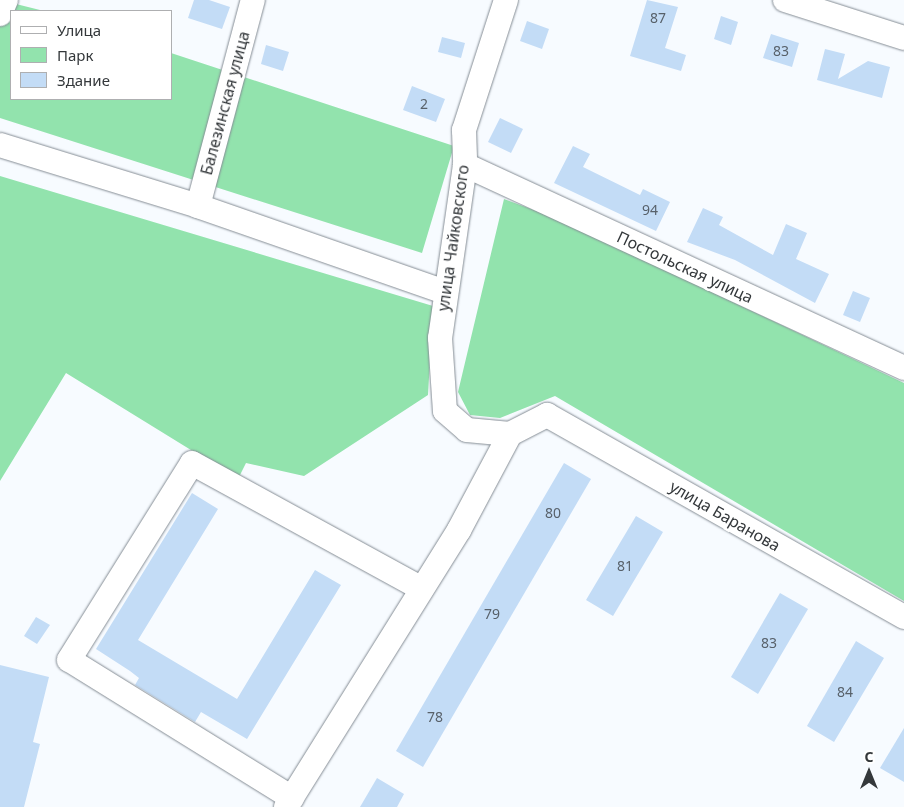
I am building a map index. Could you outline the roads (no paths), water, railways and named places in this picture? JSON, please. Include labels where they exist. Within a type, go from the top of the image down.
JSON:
[{"type":"street","points":[[0,14],[6,0]]},
{"type":"street","name":"Балезинская улица","points":[[198,206],[253,0]]},
{"type":"street","name":"улица Чайковского","points":[[506,0],[464,130],[465,165],[445,292],[440,338],[445,411],[467,430],[510,434]]},
{"type":"street","points":[[785,0],[904,38]]},
{"type":"street","points":[[0,145],[198,206],[445,292]]},
{"type":"street","name":"Постольская улица","points":[[465,165],[904,368]]},
{"type":"street","name":"улица Баранова","points":[[510,434],[547,415],[904,617]]},
{"type":"street","points":[[422,589],[192,463],[69,660],[289,802],[422,589],[458,530],[510,434]]}]
